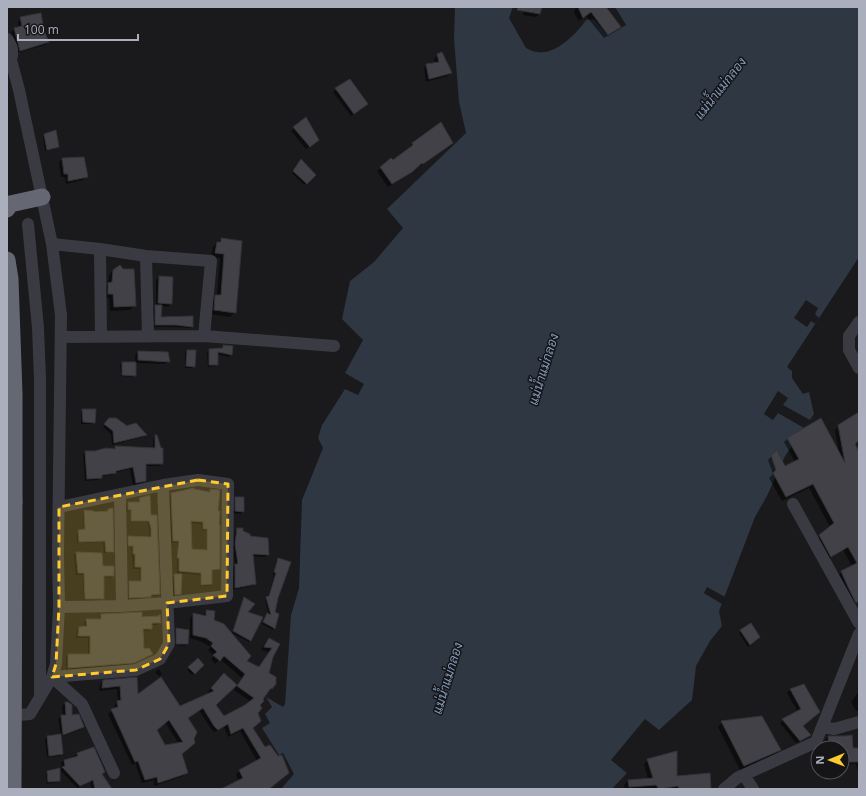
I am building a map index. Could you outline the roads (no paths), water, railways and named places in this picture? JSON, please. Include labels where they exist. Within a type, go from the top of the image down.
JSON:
[{"type":"highway","points":[[7,209],[10,204],[42,197]]},
{"type":"highway","points":[[7,260],[10,280],[14,394],[13,789]]},
{"type":"street","points":[[7,39],[12,49],[9,63],[19,90],[52,244],[61,315],[59,607],[56,664],[52,677],[30,714],[7,716]]},
{"type":"street","points":[[7,76],[19,90]]},
{"type":"street","points":[[28,224],[39,342],[40,696]]},
{"type":"street","points":[[52,244],[100,248],[146,256],[211,261],[204,336]]},
{"type":"street","points":[[100,248],[101,337]]},
{"type":"street","points":[[146,256],[148,336]]},
{"type":"street","points":[[859,322],[850,336],[848,350],[859,368]]},
{"type":"street","points":[[61,337],[204,336],[334,346]]},
{"type":"street","points":[[59,507],[164,485],[198,480],[228,484],[227,596],[167,603],[122,606],[59,607]]},
{"type":"street","points":[[52,677],[136,670],[160,659],[169,644],[164,485]]},
{"type":"street","points":[[120,494],[122,606]]},
{"type":"street","points":[[793,504],[859,623]]},
{"type":"street","points":[[724,789],[737,778],[816,742],[859,634]]},
{"type":"street","points":[[52,677],[82,704],[114,773]]},
{"type":"street","points":[[822,727],[834,728],[859,722]]},
{"type":"street","points":[[744,775],[753,789]]},
{"type":"water","name":"แม่น้ำแม่กลอง","points":[[455,7],[513,7],[509,18],[526,48],[535,52],[545,52],[559,47],[572,37],[586,20],[594,19],[608,36],[626,25],[615,7],[859,7],[859,257],[787,367],[792,371],[792,378],[803,394],[809,392],[814,414],[785,456],[767,496],[755,517],[719,611],[722,626],[710,641],[696,666],[692,700],[659,730],[645,719],[611,760],[627,773],[612,789],[281,789],[294,774],[283,753],[279,755],[262,728],[270,723],[265,714],[272,707],[266,697],[283,707],[285,704],[291,615],[299,588],[302,500],[323,448],[318,438],[322,425],[345,389],[358,395],[364,384],[345,373],[363,340],[342,319],[350,281],[374,262],[403,228],[387,209],[466,133],[459,102],[454,39]]}]
